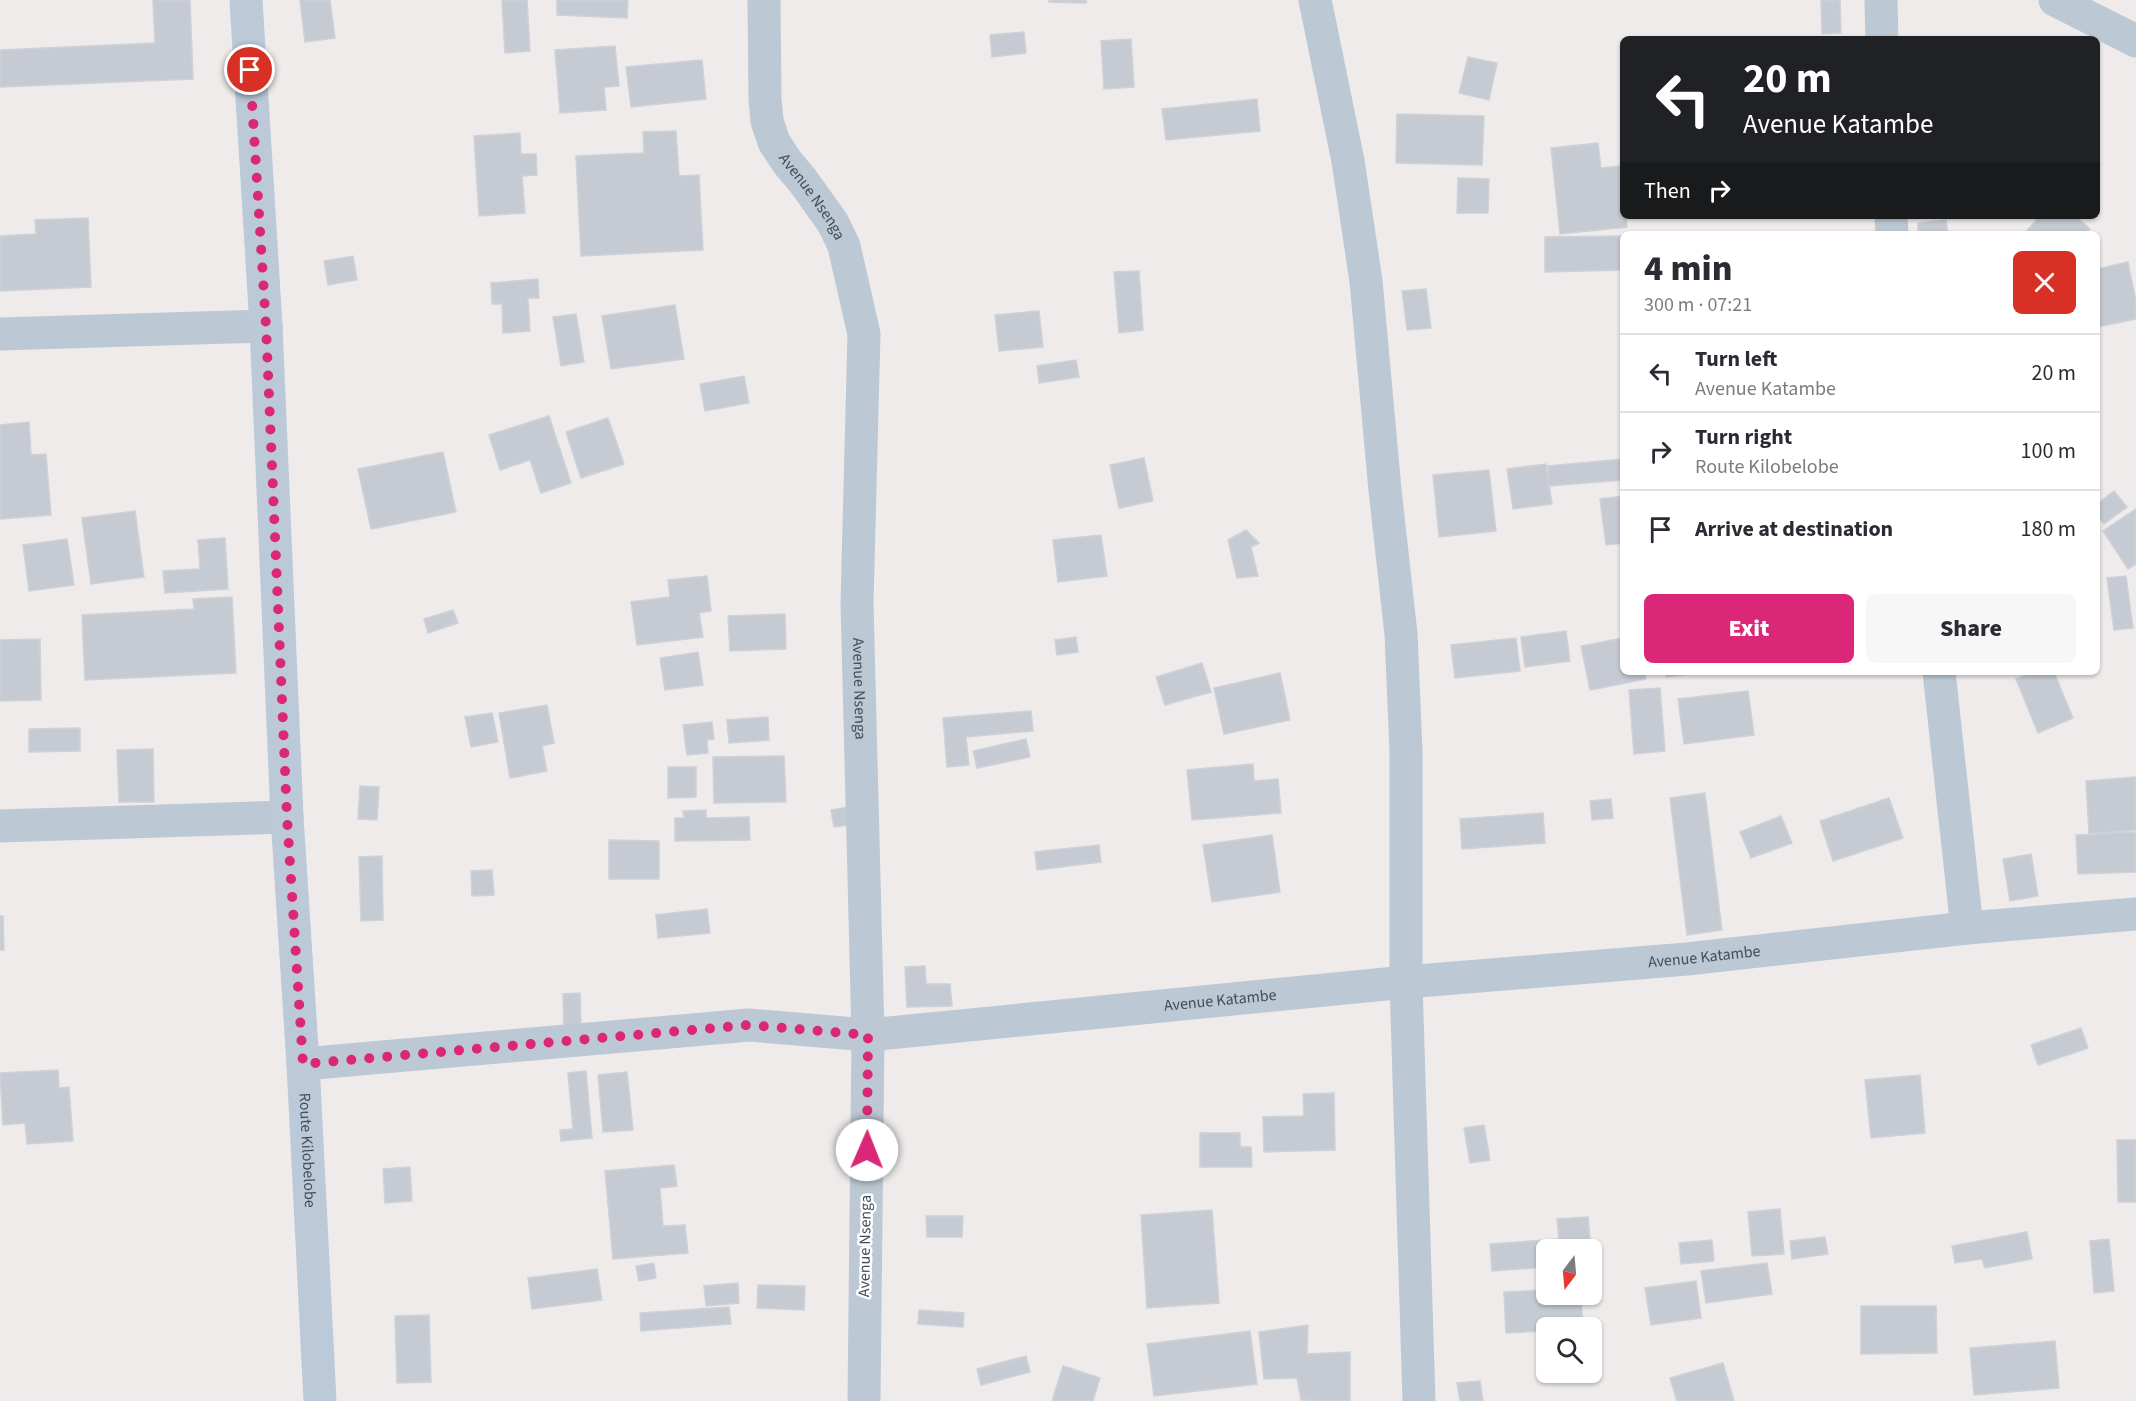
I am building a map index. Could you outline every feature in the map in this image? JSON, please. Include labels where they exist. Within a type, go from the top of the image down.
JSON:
[{"type":"street","name":"Route Kilobelobe","points":[[246,0],[266,326],[287,817],[303,1064],[320,1401]]},
{"type":"street","name":"Avenue Nsenga","points":[[764,0],[765,99],[774,142],[833,223],[844,246],[864,334],[857,603],[868,1035],[864,1401]]},
{"type":"street","points":[[1315,0],[1348,161],[1366,281],[1401,634],[1406,751],[1406,982],[1419,1401]]},
{"type":"street","points":[[1881,0],[1882,36]]},
{"type":"street","points":[[2055,0],[2136,41]]},
{"type":"street","points":[[0,334],[266,326]]},
{"type":"street","points":[[1939,675],[1967,928]]},
{"type":"street","points":[[0,826],[287,817]]},
{"type":"street","name":"Avenue Katambe","points":[[303,1064],[749,1025],[868,1035],[1406,982],[1687,959],[1967,928],[2136,914]]},
{"type":"building","points":[[153,0],[190,0],[193,79],[0,87],[0,50],[155,43]]},
{"type":"building","points":[[300,0],[330,0],[335,38],[305,42]]},
{"type":"building","points":[[502,0],[527,0],[530,51],[505,53]]},
{"type":"building","points":[[557,0],[628,0],[627,18],[557,15]]},
{"type":"building","points":[[1049,0],[1086,0],[1086,3],[1049,2]]},
{"type":"building","points":[[1821,0],[1840,0],[1841,33],[1822,34]]},
{"type":"building","points":[[1024,32],[1026,53],[992,57],[990,35]]},
{"type":"building","points":[[1131,39],[1134,87],[1104,89],[1101,41]]},
{"type":"building","points":[[615,46],[619,86],[604,87],[606,110],[560,113],[555,50]]},
{"type":"building","points":[[1468,57],[1497,63],[1489,100],[1459,93]]},
{"type":"building","points":[[702,60],[706,99],[631,107],[626,67]]},
{"type":"building","points":[[1257,99],[1260,131],[1166,140],[1162,109]]},
{"type":"building","points":[[1397,114],[1484,116],[1482,165],[1396,163]]},
{"type":"building","points":[[676,131],[679,176],[699,175],[703,250],[581,256],[576,156],[644,153],[643,132]]},
{"type":"building","points":[[520,133],[521,154],[536,154],[537,175],[522,176],[525,213],[479,216],[474,136]]},
{"type":"building","points":[[1598,143],[1601,168],[1620,166],[1620,219],[1626,219],[1627,227],[1560,234],[1551,148]]},
{"type":"building","points":[[1458,178],[1489,179],[1488,213],[1457,213]]},
{"type":"building","points":[[88,218],[91,287],[0,291],[0,236],[36,234],[35,220]]},
{"type":"building","points":[[2037,219],[2078,219],[2090,229],[2088,231],[2027,231]]},
{"type":"building","points":[[1946,220],[1948,231],[1918,231],[1918,223]]},
{"type":"building","points":[[1620,236],[1620,270],[1545,272],[1545,237]]},
{"type":"building","points":[[353,256],[357,280],[328,285],[324,261]]},
{"type":"building","points":[[2128,262],[2136,301],[2136,319],[2100,326],[2100,268]]},
{"type":"building","points":[[1139,271],[1143,330],[1119,333],[1114,272]]},
{"type":"building","points":[[538,279],[539,298],[528,298],[530,331],[503,333],[502,304],[492,304],[491,283]]},
{"type":"building","points":[[1426,289],[1431,328],[1407,330],[1402,291]]},
{"type":"building","points":[[675,305],[684,359],[611,369],[602,316]]},
{"type":"building","points":[[1039,311],[1043,347],[999,351],[995,315]]},
{"type":"building","points":[[576,314],[584,362],[561,366],[553,317]]},
{"type":"building","points":[[1076,360],[1079,377],[1039,383],[1037,366]]},
{"type":"building","points":[[744,376],[749,403],[705,411],[700,384]]},
{"type":"building","points":[[549,416],[571,483],[541,493],[530,460],[500,470],[489,435]]},
{"type":"building","points":[[608,418],[624,464],[581,478],[566,432]]},
{"type":"building","points":[[29,422],[31,455],[46,454],[51,515],[0,519],[0,425]]},
{"type":"building","points":[[443,452],[456,512],[371,529],[358,469]]},
{"type":"building","points":[[1144,458],[1153,501],[1119,508],[1110,465]]},
{"type":"building","points":[[1620,459],[1620,480],[1549,486],[1548,466]]},
{"type":"building","points":[[1546,464],[1552,504],[1513,509],[1507,469]]},
{"type":"building","points":[[1489,470],[1496,531],[1439,537],[1433,475]]},
{"type":"building","points":[[2114,491],[2127,507],[2104,524],[2100,519],[2100,502]]},
{"type":"building","points":[[1620,496],[1620,543],[1606,545],[1600,499]]},
{"type":"building","points":[[2136,509],[2136,564],[2128,569],[2103,531]]},
{"type":"building","points":[[135,511],[144,577],[91,584],[82,518]]},
{"type":"building","points":[[1246,530],[1259,543],[1251,547],[1258,576],[1237,578],[1228,540]]},
{"type":"building","points":[[1101,535],[1107,576],[1058,582],[1053,540]]},
{"type":"building","points":[[225,538],[228,589],[165,593],[163,571],[200,569],[198,540]]},
{"type":"building","points":[[67,539],[74,585],[29,591],[23,545]]},
{"type":"building","points":[[707,576],[711,611],[699,613],[703,637],[637,645],[631,602],[670,597],[668,580]]},
{"type":"building","points":[[2126,576],[2133,628],[2114,630],[2107,578]]},
{"type":"building","points":[[232,597],[236,673],[85,680],[82,615],[194,609],[193,599]]},
{"type":"building","points":[[453,610],[458,623],[428,633],[424,619]]},
{"type":"building","points":[[785,614],[786,649],[730,651],[728,616]]},
{"type":"building","points":[[1566,631],[1570,661],[1525,667],[1521,637]]},
{"type":"building","points":[[1076,637],[1078,652],[1057,655],[1055,640]]},
{"type":"building","points":[[1516,638],[1520,671],[1455,678],[1451,645]]},
{"type":"building","points":[[40,639],[41,700],[0,701],[0,640]]},
{"type":"building","points":[[1620,639],[1620,675],[1645,675],[1646,679],[1590,690],[1581,646]]},
{"type":"building","points":[[698,652],[703,685],[665,690],[660,658]]},
{"type":"building","points":[[1202,663],[1211,692],[1165,705],[1156,677]]},
{"type":"building","points":[[1280,673],[1290,720],[1224,734],[1214,688]]},
{"type":"building","points":[[2026,675],[2055,675],[2073,718],[2038,733],[2016,679]]},
{"type":"building","points":[[1660,688],[1665,751],[1634,754],[1629,690]]},
{"type":"building","points":[[1748,691],[1754,735],[1684,744],[1678,699]]},
{"type":"building","points":[[547,705],[554,743],[542,746],[547,771],[510,778],[499,713]]},
{"type":"building","points":[[1031,711],[1033,731],[966,737],[969,765],[947,767],[943,718]]},
{"type":"building","points":[[492,713],[498,742],[471,747],[465,717]]},
{"type":"building","points":[[768,717],[769,740],[729,743],[727,720]]},
{"type":"building","points":[[712,722],[714,739],[707,740],[708,753],[687,755],[683,725]]},
{"type":"building","points":[[80,728],[80,751],[29,752],[29,729]]},
{"type":"building","points":[[1026,739],[1030,757],[977,768],[973,751]]},
{"type":"building","points":[[153,749],[154,802],[119,802],[117,750]]},
{"type":"building","points":[[784,756],[786,802],[714,803],[713,757]]},
{"type":"building","points":[[1253,764],[1254,781],[1278,779],[1281,813],[1192,820],[1187,770]]},
{"type":"building","points":[[668,767],[696,767],[696,797],[668,798]]},
{"type":"building","points":[[2136,777],[2136,830],[2089,834],[2086,781]]},
{"type":"building","points":[[360,786],[379,787],[377,820],[358,819]]},
{"type":"building","points":[[1705,793],[1722,930],[1687,935],[1670,798]]},
{"type":"building","points":[[1889,798],[1903,838],[1833,861],[1820,821]]},
{"type":"building","points":[[1611,799],[1613,818],[1592,820],[1590,801]]},
{"type":"building","points":[[854,806],[857,824],[834,827],[831,810]]},
{"type":"building","points":[[706,810],[706,818],[749,817],[750,840],[675,841],[675,818],[684,818],[683,811]]},
{"type":"building","points":[[1543,813],[1545,843],[1462,849],[1460,819]]},
{"type":"building","points":[[1781,816],[1792,843],[1751,858],[1740,832]]},
{"type":"building","points":[[2136,832],[2136,872],[2078,874],[2076,835]]},
{"type":"building","points":[[1272,835],[1280,892],[1212,902],[1203,845]]},
{"type":"building","points":[[609,840],[659,841],[659,879],[609,879]]},
{"type":"building","points":[[1099,845],[1101,862],[1037,870],[1035,852]]},
{"type":"building","points":[[2031,854],[2038,896],[2010,901],[2003,859]]},
{"type":"building","points":[[382,856],[383,920],[361,921],[359,857]]},
{"type":"building","points":[[492,870],[494,895],[472,896],[471,871]]},
{"type":"building","points":[[707,909],[710,933],[658,938],[656,915]]},
{"type":"building","points":[[0,916],[3,916],[4,950],[0,950]]},
{"type":"building","points":[[925,966],[926,984],[950,984],[952,1006],[907,1007],[905,967]]},
{"type":"building","points":[[580,993],[581,1030],[564,1030],[563,994]]},
{"type":"building","points":[[2081,1028],[2088,1048],[2038,1065],[2031,1045]]},
{"type":"building","points":[[58,1070],[59,1088],[69,1087],[73,1141],[27,1144],[25,1123],[3,1125],[0,1073]]},
{"type":"building","points":[[586,1071],[592,1138],[561,1141],[560,1130],[573,1129],[568,1073]]},
{"type":"building","points":[[627,1072],[633,1130],[603,1132],[598,1075]]},
{"type":"building","points":[[1920,1075],[1925,1133],[1871,1138],[1865,1080]]},
{"type":"building","points":[[1334,1093],[1335,1150],[1264,1152],[1263,1117],[1304,1116],[1303,1094]]},
{"type":"building","points":[[1484,1125],[1490,1160],[1470,1163],[1464,1128]]},
{"type":"building","points":[[1200,1133],[1240,1133],[1240,1147],[1251,1147],[1252,1167],[1200,1167]]},
{"type":"building","points":[[2117,1140],[2136,1140],[2136,1202],[2118,1202]]},
{"type":"building","points":[[674,1165],[677,1186],[660,1188],[663,1226],[685,1225],[688,1253],[613,1259],[605,1171]]},
{"type":"building","points":[[410,1167],[412,1201],[385,1203],[383,1169]]},
{"type":"building","points":[[1780,1209],[1784,1254],[1752,1256],[1748,1212]]},
{"type":"building","points":[[1212,1210],[1219,1303],[1147,1308],[1141,1215]]},
{"type":"building","points":[[926,1216],[963,1216],[962,1237],[927,1237]]},
{"type":"building","points":[[1588,1217],[1590,1239],[1559,1239],[1557,1219]]},
{"type":"building","points":[[2027,1232],[2032,1259],[1985,1268],[1982,1259],[1955,1263],[1952,1246]]},
{"type":"building","points":[[1825,1237],[1828,1254],[1792,1259],[1790,1241]]},
{"type":"building","points":[[2109,1239],[2114,1291],[2094,1293],[2090,1241]]},
{"type":"building","points":[[1712,1240],[1714,1261],[1681,1264],[1679,1243]]},
{"type":"building","points":[[1536,1241],[1536,1268],[1492,1271],[1490,1244]]},
{"type":"building","points":[[654,1263],[656,1278],[639,1281],[636,1266]]},
{"type":"building","points":[[1767,1263],[1772,1294],[1706,1303],[1701,1271]]},
{"type":"building","points":[[597,1269],[602,1300],[532,1309],[528,1278]]},
{"type":"building","points":[[1696,1281],[1701,1318],[1651,1325],[1645,1288]]},
{"type":"building","points":[[738,1283],[739,1303],[706,1306],[704,1286]]},
{"type":"building","points":[[758,1285],[805,1286],[804,1310],[757,1308]]},
{"type":"building","points":[[1536,1290],[1536,1305],[1582,1305],[1582,1317],[1536,1317],[1536,1332],[1506,1333],[1504,1292]]},
{"type":"building","points":[[1861,1306],[1936,1306],[1937,1353],[1861,1354]]},
{"type":"building","points":[[729,1307],[731,1324],[641,1331],[640,1313]]},
{"type":"building","points":[[919,1310],[964,1313],[963,1327],[918,1324]]},
{"type":"building","points":[[429,1315],[431,1382],[397,1383],[395,1316]]},
{"type":"building","points":[[1308,1325],[1307,1354],[1350,1352],[1350,1401],[1301,1400],[1297,1378],[1264,1379],[1259,1332]]},
{"type":"building","points":[[1250,1331],[1257,1384],[1154,1396],[1147,1344]]},
{"type":"building","points":[[2055,1341],[2059,1388],[1974,1395],[1970,1348]]},
{"type":"building","points":[[1026,1356],[1030,1372],[981,1385],[977,1369]]},
{"type":"building","points":[[1723,1363],[1734,1401],[1677,1401],[1670,1378]]},
{"type":"building","points":[[1063,1366],[1100,1378],[1093,1401],[1052,1401]]},
{"type":"building","points":[[1480,1381],[1483,1401],[1460,1401],[1457,1383]]},
{"type":"route","points":[[250,70],[266,326],[287,817],[303,1064],[749,1025],[868,1035],[867,1150]]}]
